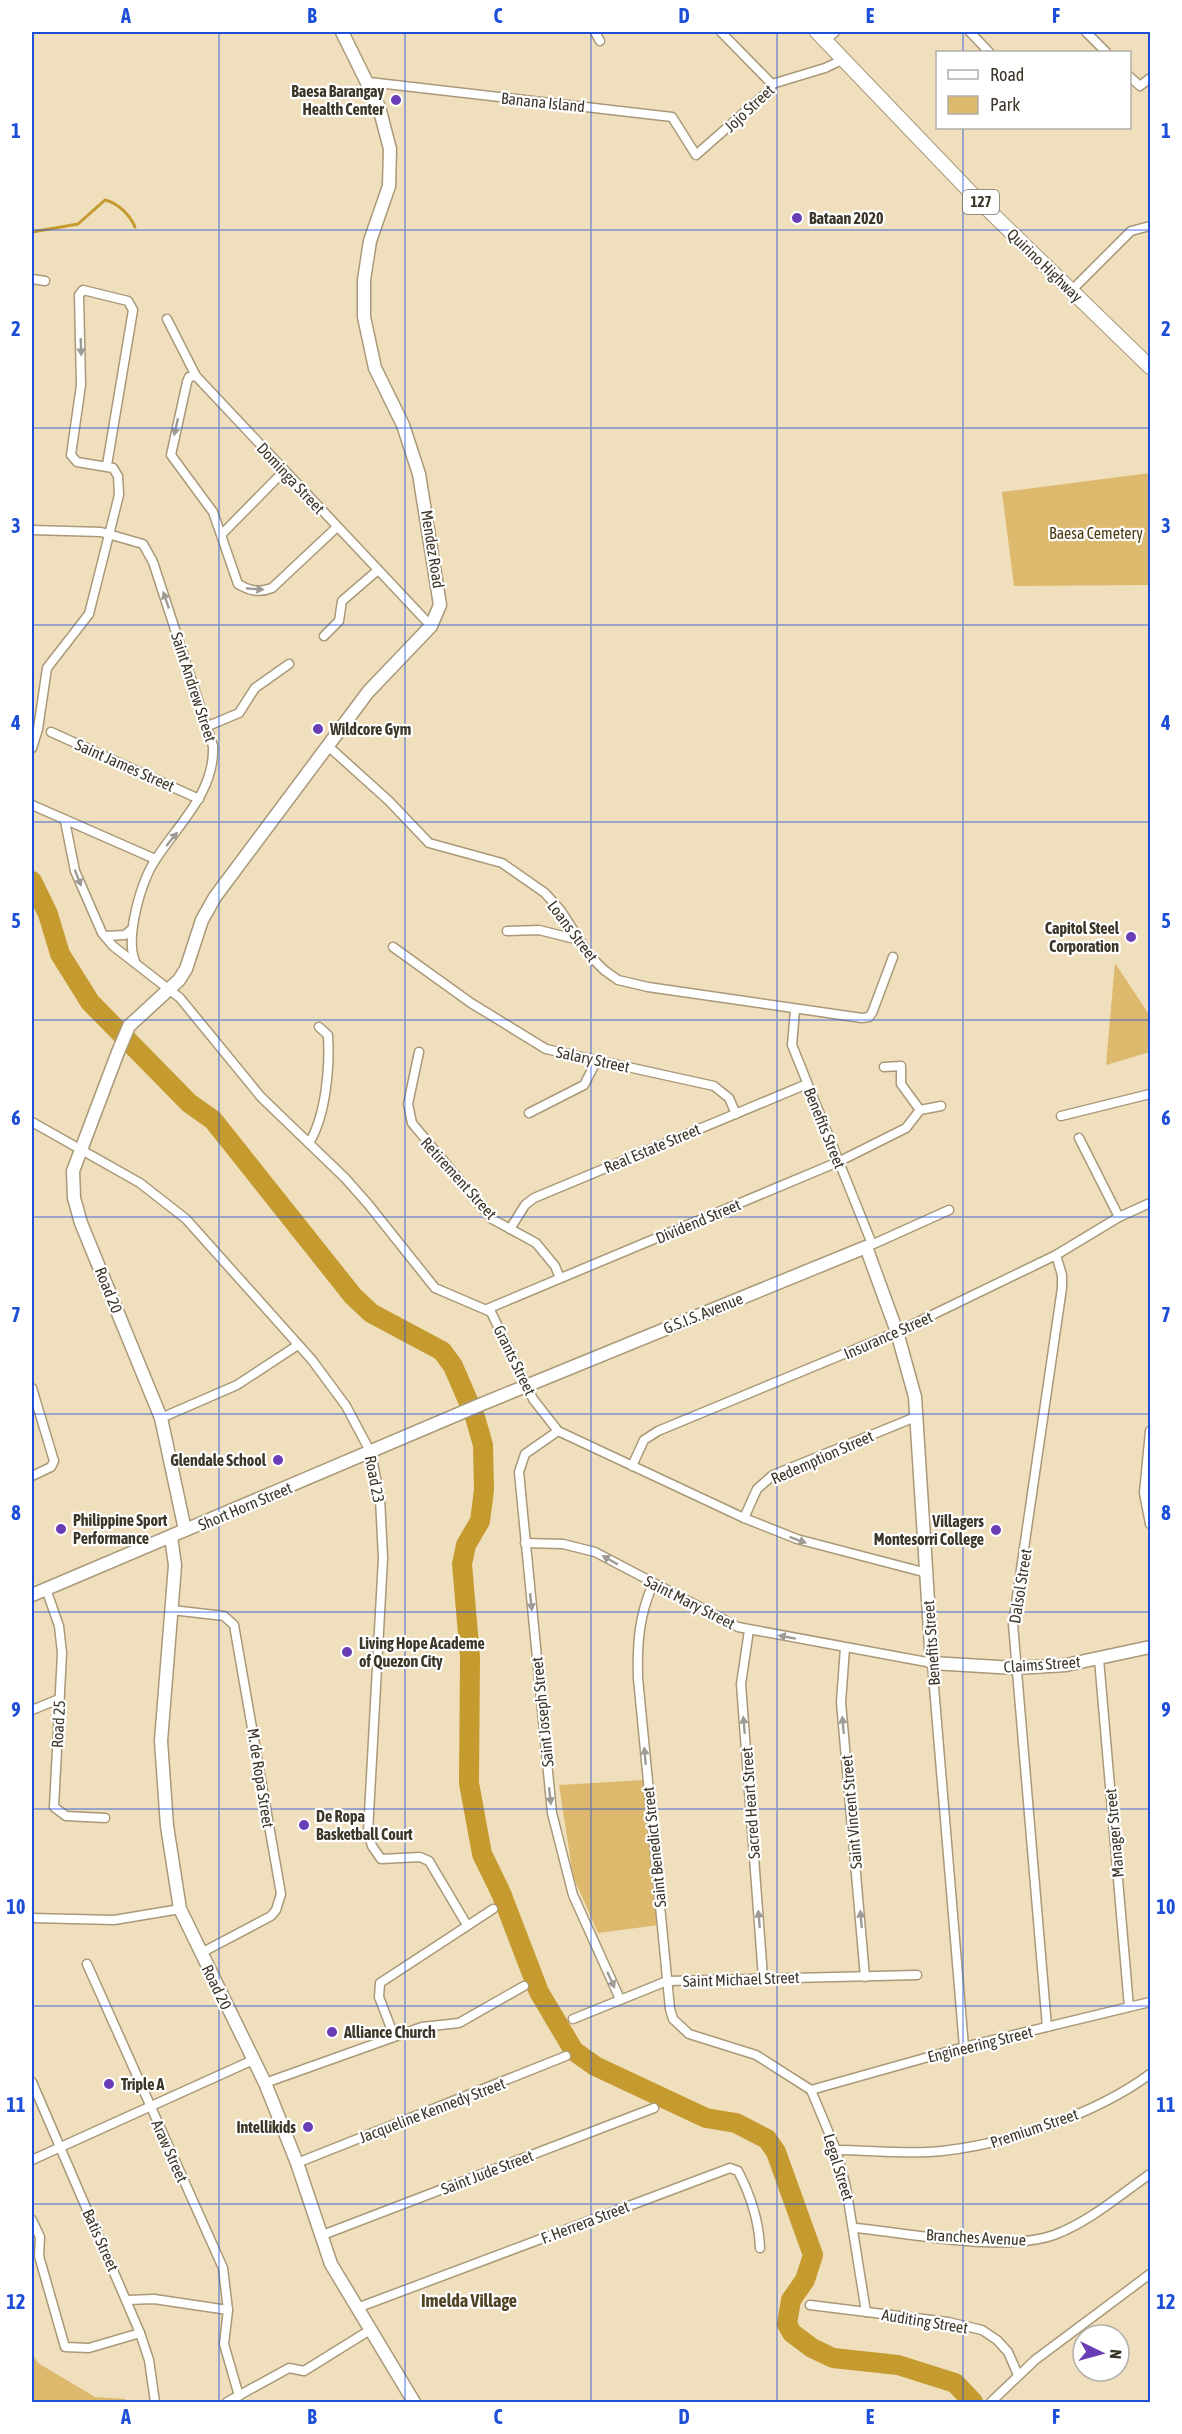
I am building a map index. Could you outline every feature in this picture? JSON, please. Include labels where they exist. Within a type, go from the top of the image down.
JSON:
[{"type":"main road","name":"Quirino Highway","points":[[826,35],[842,60],[976,198],[1150,367]]},
{"type":"street","name":"Mendez Road","points":[[118,1052],[129,1026],[170,989],[186,969],[208,907],[377,682],[431,626],[439,610],[440,598],[419,474],[403,424],[375,368],[364,317],[364,280],[370,242],[391,174],[390,149],[386,128],[369,82],[342,32]]},
{"type":"street","points":[[595,32],[600,41]]},
{"type":"street","points":[[721,32],[772,84]]},
{"type":"street","points":[[970,32],[988,51]]},
{"type":"street","points":[[1086,32],[1105,51]]},
{"type":"street","name":"Jojo Street","points":[[696,155],[771,89],[772,84],[825,68],[842,60]]},
{"type":"street","points":[[1131,78],[1138,86],[1150,78]]},
{"type":"street","name":"Banana Island","points":[[369,82],[672,117],[696,155]]},
{"type":"street","points":[[1072,290],[1131,231],[1150,226]]},
{"type":"street","points":[[32,279],[45,281]]},
{"type":"street","points":[[32,748],[38,729],[47,668],[88,614],[120,495],[117,471],[107,465],[77,462],[71,450],[81,385],[79,296],[83,290],[128,301],[133,310],[107,465]]},
{"type":"street","name":"Dominga Street","points":[[167,319],[196,376],[431,626]]},
{"type":"street","points":[[196,376],[189,377],[187,382],[171,455],[213,512],[238,584],[247,590],[258,591],[272,588],[337,527]]},
{"type":"street","points":[[222,534],[284,471]]},
{"type":"street","name":"Saint Andrew Street","points":[[32,530],[109,533],[137,541],[148,550],[213,746],[214,762],[199,799],[189,818],[155,860],[132,929],[131,951],[135,961]]},
{"type":"street","points":[[324,636],[339,621],[342,601],[378,570]]},
{"type":"street","points":[[208,726],[239,713],[255,688],[289,664]]},
{"type":"street","name":"Saint James Street","points":[[51,732],[199,799]]},
{"type":"street","name":"Loans Street","points":[[328,746],[389,801],[429,843],[502,863],[537,888],[561,910],[590,956],[618,980],[633,985],[795,1010],[869,1017],[893,957]]},
{"type":"street","points":[[32,806],[155,860]]},
{"type":"street","points":[[65,821],[75,871],[105,936],[115,937],[132,929]]},
{"type":"street","points":[[507,931],[539,930],[579,940]]},
{"type":"street","name":"Grants Street","points":[[105,936],[113,946],[170,989],[204,1026],[261,1097],[368,1204],[415,1266],[435,1288],[487,1309],[494,1317],[540,1410],[558,1431],[744,1518],[813,1545],[927,1573]]},
{"type":"street","name":"Salary Street","points":[[393,947],[471,1003],[546,1049],[714,1086],[729,1098],[736,1114]]},
{"type":"street","name":"Benefits Street","points":[[795,1010],[791,1041],[869,1246],[912,1378],[918,1416],[932,1663],[964,2047]]},
{"type":"street","points":[[309,1143],[320,1119],[329,1033],[319,1027]]},
{"type":"street","name":"Road 20","points":[[118,1052],[80,1149],[73,1183],[77,1211],[161,1418],[185,1530]]},
{"type":"street","name":"Retirement Street","points":[[419,1052],[408,1104],[412,1123],[492,1219],[536,1243],[547,1253],[560,1278]]},
{"type":"street","points":[[529,1113],[584,1085],[597,1060]]},
{"type":"street","points":[[884,1067],[901,1066],[901,1084],[920,1110],[941,1106]]},
{"type":"street","name":"Real Estate Street","points":[[510,1229],[525,1205],[534,1198],[807,1084]]},
{"type":"street","points":[[1061,1116],[1150,1095]]},
{"type":"street","name":"Dividend Street","points":[[487,1309],[838,1162],[906,1128],[920,1110]]},
{"type":"street","name":"Road 23","points":[[32,1122],[140,1182],[186,1219],[312,1360],[346,1406],[371,1453],[380,1498],[383,1558],[368,1832],[372,1846],[381,1859],[420,1857],[429,1861],[467,1925]]},
{"type":"street","points":[[1079,1138],[1119,1217]]},
{"type":"street","name":"Insurance Street","points":[[632,1466],[644,1440],[658,1431],[897,1332],[1056,1255],[1119,1217],[1150,1203]]},
{"type":"street","name":"G.S.I.S. Avenue","points":[[458,1416],[482,1404],[869,1246],[949,1210]]},
{"type":"street","name":"Dalsol Street","points":[[1047,2027],[1012,1624],[1015,1594],[1024,1560],[1062,1288],[1062,1275],[1056,1255]]},
{"type":"street","points":[[161,1418],[244,1381],[298,1346]]},
{"type":"street","points":[[32,1388],[53,1465],[32,1476]]},
{"type":"street","name":"Short Horn Street","points":[[32,1594],[458,1416]]},
{"type":"street","name":"Redemption Street","points":[[744,1518],[757,1489],[773,1475],[918,1416]]},
{"type":"street","name":"Saint Joseph Street","points":[[558,1431],[525,1454],[520,1467],[525,1543],[552,1813],[575,1900],[620,1999]]},
{"type":"street","points":[[1150,1431],[1144,1493],[1150,1524]]},
{"type":"street","name":"Road 20","points":[[171,1537],[175,1565],[161,1741],[167,1826],[180,1909],[264,2084],[297,2163],[320,2236],[338,2277],[414,2403]]},
{"type":"street","name":"Saint Mary Street","points":[[525,1543],[563,1544],[595,1552],[652,1584],[750,1630],[932,1663]]},
{"type":"street","name":"Saint Benedict Street","points":[[652,1584],[639,1628],[638,1678],[670,2009],[679,2027],[701,2040],[756,2055],[811,2090]]},
{"type":"street","name":"Road 25","points":[[46,1588],[60,1637],[54,1807],[66,1816],[105,1818]]},
{"type":"street","name":"M. de Ropa Street","points":[[172,1610],[224,1616],[234,1625],[281,1894],[276,1910],[271,1916],[201,1953]]},
{"type":"street","name":"Sacred Heart Street","points":[[750,1630],[741,1684],[764,1977]]},
{"type":"street","name":"Claims Street","points":[[932,1663],[1015,1668],[1066,1665],[1150,1647]]},
{"type":"street","name":"Saint Vincent Street","points":[[845,1648],[841,1702],[865,1977]]},
{"type":"street","name":"Manager Street","points":[[1100,1659],[1129,2007]]},
{"type":"street","points":[[32,1710],[59,1699]]},
{"type":"street","points":[[32,1918],[114,1920],[180,1909]]},
{"type":"street","points":[[394,2036],[379,1997],[380,1983],[492,1909]]},
{"type":"street","name":"Araw Street","points":[[87,1964],[223,2268],[228,2310],[224,2344],[239,2396]]},
{"type":"street","name":"Saint Michael Street","points":[[573,2019],[667,1981],[917,1975]]},
{"type":"street","points":[[264,2084],[422,2027],[459,2023],[524,1986]]},
{"type":"street","name":"Engineering Street","points":[[811,2090],[964,2047],[1150,2002]]},
{"type":"street","name":"Jacqueline Kennedy Street","points":[[297,2163],[566,2056]]},
{"type":"street","points":[[32,2160],[253,2060]]},
{"type":"street","name":"Premium Street","points":[[836,2150],[939,2152],[995,2144],[1116,2096],[1150,2074]]},
{"type":"street","name":"Batis Street","points":[[32,2082],[140,2333],[149,2360],[154,2403]]},
{"type":"street","name":"Legal Street","points":[[811,2090],[836,2150],[855,2228],[866,2312]]},
{"type":"street","name":"Saint Jude Street","points":[[320,2236],[654,2108]]},
{"type":"street","name":"F. Herrera Street","points":[[357,2308],[730,2168],[738,2170],[743,2181],[755,2213],[760,2248]]},
{"type":"street","name":"Branches Avenue","points":[[855,2228],[976,2241],[1027,2242],[1074,2226],[1150,2174]]},
{"type":"street","points":[[32,2220],[40,2237],[39,2256],[65,2347],[89,2348],[140,2333]]},
{"type":"street","points":[[992,2402],[1018,2375],[1150,2274]]},
{"type":"street","points":[[127,2300],[154,2299],[228,2310]]},
{"type":"street","name":"Auditing Street","points":[[810,2305],[948,2322],[982,2330],[1008,2352],[1018,2375]]},
{"type":"street","points":[[227,2403],[289,2368],[304,2370],[370,2330]]},
{"type":"green space","name":"Baesa Cemetery","points":[[1150,473],[1150,585],[1014,586],[1002,492]]},
{"type":"green space","points":[[1115,963],[1150,1016],[1150,1052],[1106,1065]]},
{"type":"green space","points":[[644,1780],[659,1925],[598,1933],[573,1876],[559,1785]]},
{"type":"green space","points":[[32,2353],[38,2363],[95,2397],[125,2399],[127,2402],[32,2402]]},
{"type":"waterway","points":[[32,232],[78,224],[105,200],[123,210],[135,227]]},
{"type":"waterway","points":[[32,881],[48,914],[60,954],[90,1002],[189,1103],[213,1120],[353,1296],[371,1313],[442,1351],[453,1366],[475,1417],[483,1445],[484,1490],[480,1521],[466,1545],[462,1564],[470,1657],[469,1783],[482,1854],[501,1893],[539,1992],[574,2051],[595,2066],[706,2118],[736,2123],[767,2139],[776,2152],[813,2255],[805,2280],[791,2300],[787,2324],[792,2333],[812,2348],[833,2358],[898,2365],[955,2383],[973,2402]]},
{"type":"place","name":"Baesa Barangay Health Center","points":[[396,100]]},
{"type":"place","name":"Bataan 2020","points":[[797,218]]},
{"type":"place","name":"Wildcore Gym","points":[[318,729]]},
{"type":"place","name":"Capitol Steel Corporation","points":[[1131,937]]},
{"type":"place","name":"Glendale School","points":[[278,1460]]},
{"type":"place","name":"Philippine Sport Performance","points":[[61,1529]]},
{"type":"place","name":"Villagers Montesorri College","points":[[996,1530]]},
{"type":"place","name":"Living Hope Academe of Quezon City","points":[[347,1652]]},
{"type":"place","name":"De Ropa Basketball Court","points":[[304,1825]]},
{"type":"place","name":"Alliance Church","points":[[332,2032]]},
{"type":"place","name":"Triple A","points":[[109,2084]]},
{"type":"place","name":"Intellikids","points":[[308,2127]]},
{"type":"district","name":"Imelda Village","points":[[469,2301]]}]
